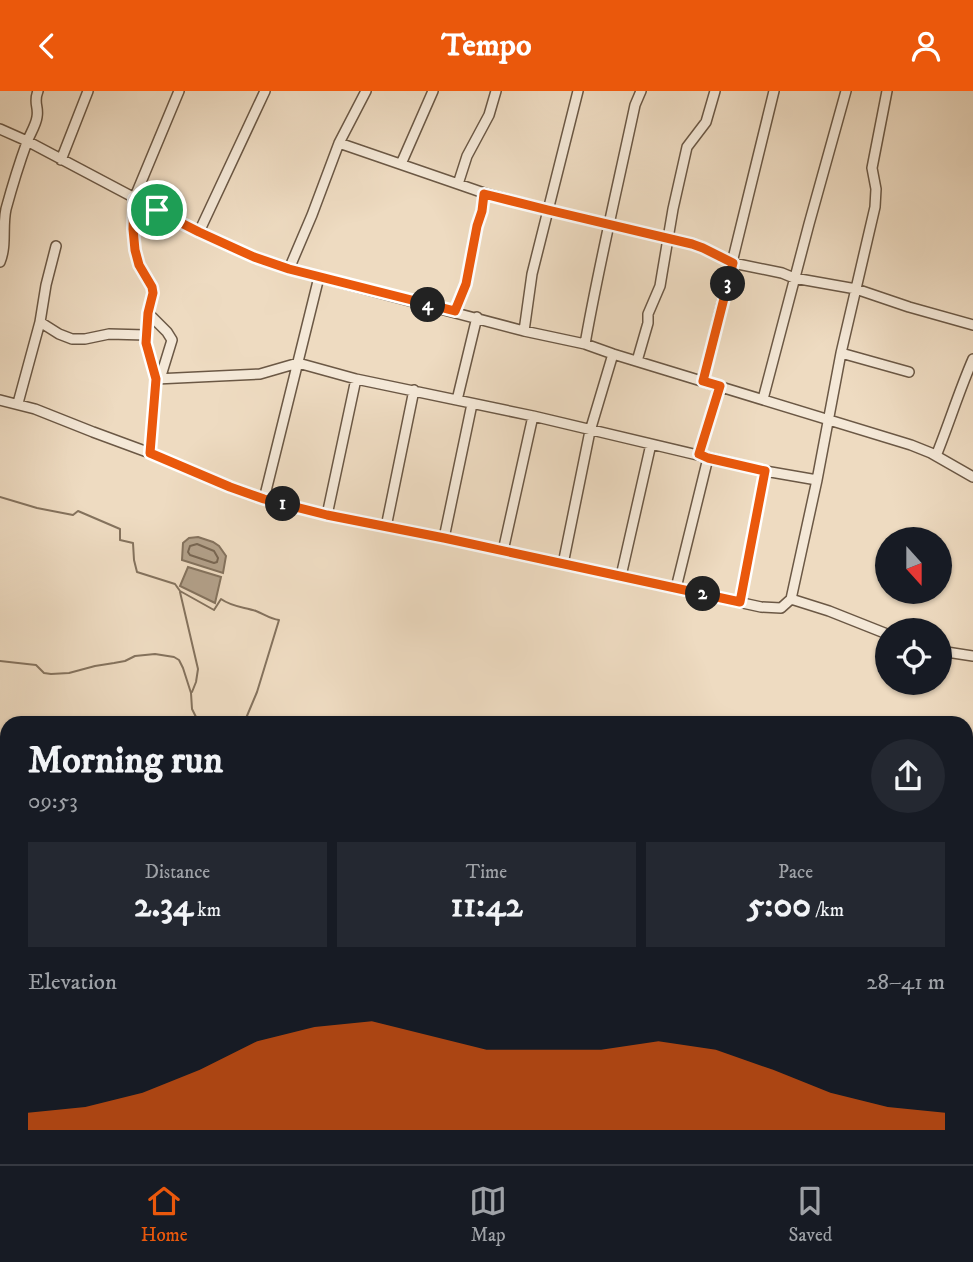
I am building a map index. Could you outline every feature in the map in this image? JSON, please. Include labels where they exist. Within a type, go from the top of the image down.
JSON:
[{"type":"street","points":[[0,262],[5,241],[2,222],[37,117],[35,103],[38,91]]},
{"type":"street","points":[[61,160],[88,91]]},
{"type":"street","points":[[158,379],[147,349],[148,313],[153,293],[139,265],[135,250],[134,199],[178,91]]},
{"type":"street","points":[[199,232],[265,91]]},
{"type":"street","points":[[289,269],[339,143],[366,91]]},
{"type":"street","points":[[401,164],[433,91]]},
{"type":"street","points":[[458,184],[467,156],[489,115],[496,91]]},
{"type":"street","points":[[524,331],[533,274],[578,91]]},
{"type":"street","points":[[585,344],[608,225],[635,105],[641,91]]},
{"type":"street","points":[[637,361],[648,314],[660,286],[687,147],[706,122],[715,91]]},
{"type":"street","points":[[703,381],[774,91]]},
{"type":"street","points":[[763,399],[846,91]]},
{"type":"street","points":[[0,400],[18,404],[150,453],[264,499],[327,515],[761,607],[781,608],[790,599],[830,419],[841,353],[875,207],[876,188],[872,168],[887,91]]},
{"type":"street","points":[[0,129],[238,251],[289,269],[524,331],[585,344],[830,419],[911,445],[973,477]]},
{"type":"street","points":[[339,143],[484,194],[703,248],[733,263],[856,289],[973,325]]},
{"type":"street","points":[[455,311],[466,284],[484,194]]},
{"type":"street","points":[[18,404],[40,322],[56,246]]},
{"type":"street","points":[[264,499],[319,277]]},
{"type":"street","points":[[148,313],[172,340],[158,379],[150,453]]},
{"type":"street","points":[[457,400],[477,317]]},
{"type":"street","points":[[40,322],[72,339],[109,334],[146,335]]},
{"type":"street","points":[[841,353],[909,372]]},
{"type":"street","points":[[563,564],[590,431],[613,354]]},
{"type":"street","points":[[936,456],[973,359]]},
{"type":"street","points":[[158,379],[260,374],[298,363],[356,379],[533,416],[765,471],[817,480]]},
{"type":"street","points":[[327,515],[356,379]]},
{"type":"street","points":[[676,588],[720,386]]},
{"type":"street","points":[[386,527],[414,390]]},
{"type":"street","points":[[444,538],[472,404]]},
{"type":"street","points":[[503,551],[533,416]]},
{"type":"street","points":[[621,576],[651,444]]},
{"type":"street","points":[[740,602],[765,471]]},
{"type":"street","points":[[790,599],[875,629]]},
{"type":"street","points":[[952,653],[973,656]]},
{"type":"water","points":[[198,537],[219,546],[226,556],[223,573],[182,560],[183,543],[189,538]]},
{"type":"water","points":[[188,567],[221,577],[215,603],[180,586]]},
{"type":"waterway","points":[[0,497],[73,515],[78,511],[120,529],[120,540],[133,543],[137,572],[175,584],[180,591],[214,610],[221,599],[279,620],[247,716]]},
{"type":"waterway","points":[[180,592],[198,669],[192,692]]},
{"type":"waterway","points":[[0,661],[36,665],[44,673],[51,674],[69,673],[125,661],[135,656],[155,654],[174,657],[183,668],[196,716]]},
{"type":"route","points":[[484,194],[692,244],[733,263],[703,381],[720,386],[699,454],[765,471],[740,602],[327,515],[264,499],[150,453],[156,372],[146,343],[148,313],[153,293],[139,265],[135,250],[134,199],[157,210],[238,251],[289,269],[455,311],[466,284],[484,194]]}]
